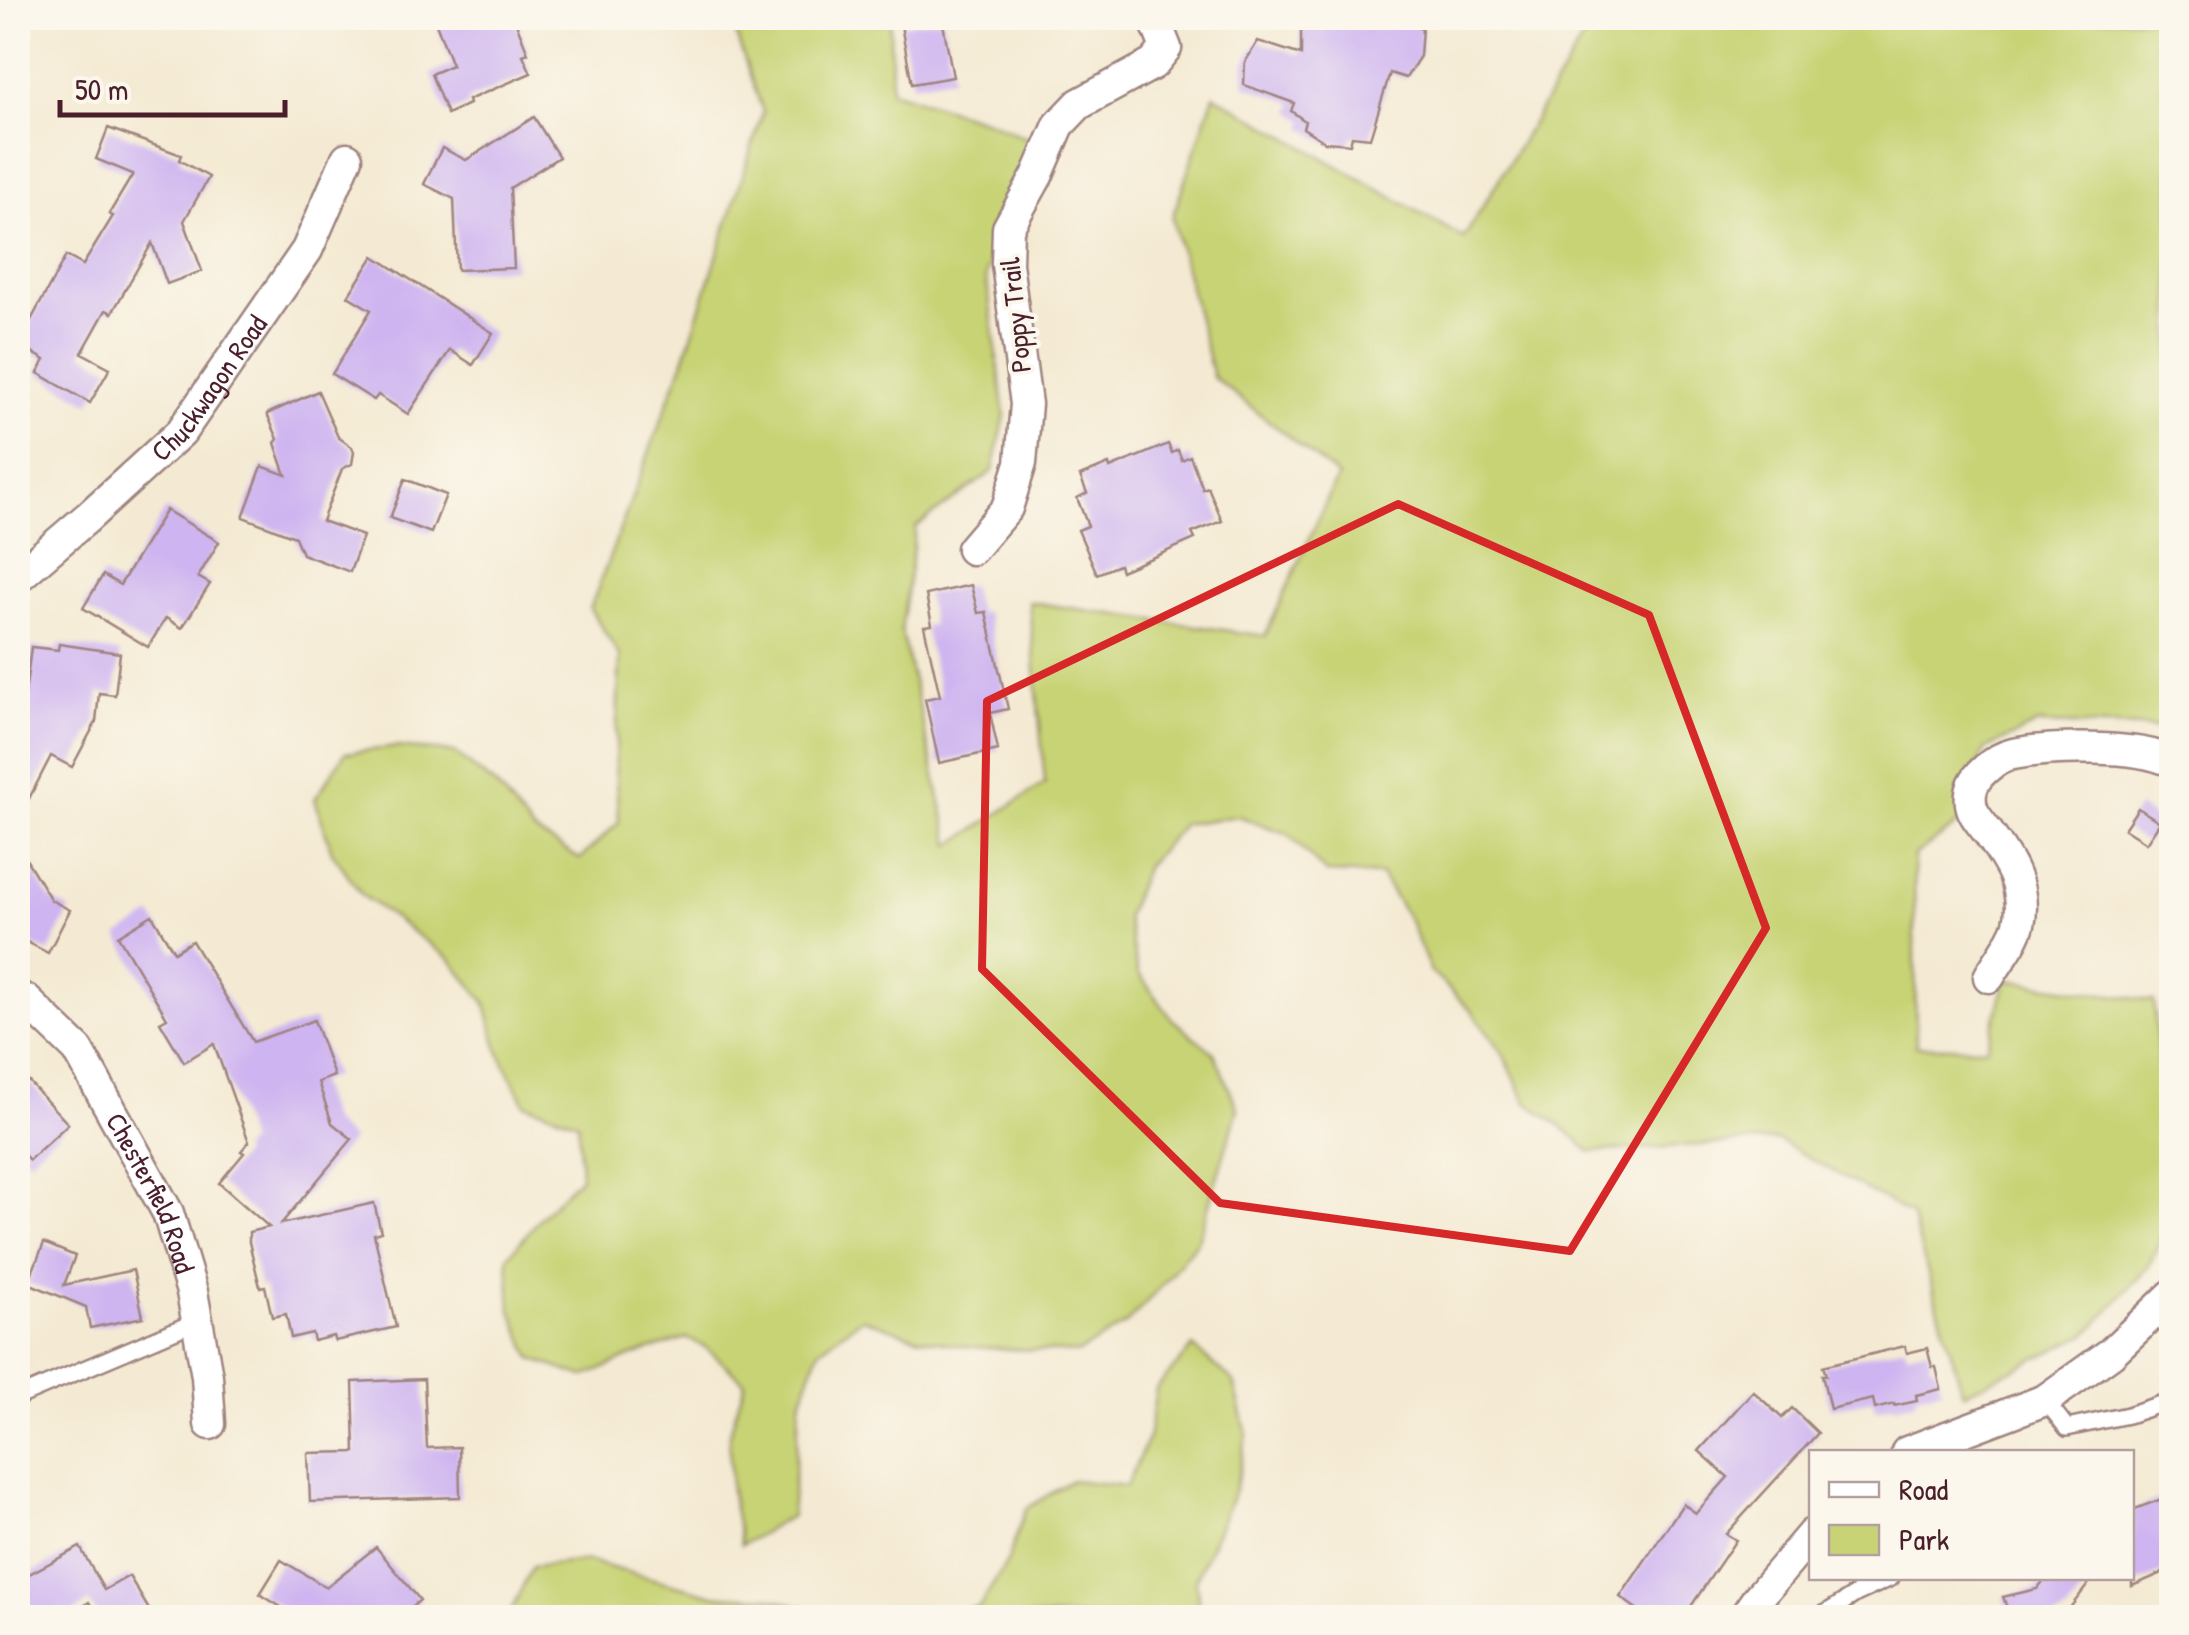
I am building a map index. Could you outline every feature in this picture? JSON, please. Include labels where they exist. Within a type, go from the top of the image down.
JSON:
[{"type":"street","name":"Poppy Trail","points":[[972,549],[1007,508],[1021,463],[1026,404],[1007,264],[1008,228],[1059,125],[1079,104],[1153,64],[1166,48],[1154,18]]},
{"type":"street","name":"Chuckwagon Road","points":[[18,576],[181,432],[307,250],[346,158]]},
{"type":"street","points":[[1988,977],[2018,926],[2021,897],[2014,872],[1971,809],[1971,789],[1983,770],[2010,754],[2071,749],[2136,750],[2172,762]]},
{"type":"street","name":"Chesterfield Road","points":[[18,996],[78,1050],[168,1213],[192,1292],[207,1376],[210,1424]]},
{"type":"street","points":[[1912,1450],[2045,1400],[2111,1353],[2172,1295]]},
{"type":"street","points":[[1744,1618],[1809,1537]]},
{"type":"lane","points":[[18,1396],[197,1321]]},
{"type":"lane","points":[[2045,1400],[2066,1428],[2128,1415],[2172,1400]]},
{"type":"lane","points":[[1818,1618],[1887,1580]]},
{"type":"highlighted area","points":[[1398,504],[1649,615],[1766,928],[1570,1251],[1220,1203],[982,969],[987,701]]},
{"type":"green space","points":[[730,18],[890,18],[891,91],[993,123],[1033,141],[1014,185],[986,275],[1005,416],[993,471],[916,527],[901,630],[951,845],[1045,783],[1029,602],[1265,636],[1338,476],[1213,377],[1172,218],[1214,95],[1464,238],[1595,18],[2171,18],[2171,728],[2038,724],[1986,749],[1959,799],[1963,821],[1914,856],[1916,1046],[1987,1048],[2006,980],[2154,1001],[2171,1216],[2149,1266],[2086,1335],[1963,1393],[1911,1215],[1777,1140],[1590,1152],[1526,1102],[1503,1054],[1471,1010],[1431,972],[1410,922],[1381,875],[1326,873],[1288,834],[1238,816],[1183,824],[1146,866],[1126,917],[1138,973],[1172,1019],[1214,1053],[1238,1109],[1198,1240],[1127,1323],[1078,1353],[969,1347],[916,1337],[862,1318],[819,1350],[800,1404],[791,1516],[741,1545],[731,1492],[729,1435],[745,1382],[705,1347],[686,1338],[584,1377],[532,1359],[511,1310],[508,1257],[581,1176],[578,1122],[525,1104],[500,1054],[485,1002],[450,959],[362,895],[332,852],[315,799],[345,753],[398,747],[455,753],[497,787],[532,830],[580,859],[619,822],[615,767],[620,656],[590,609],[684,360],[763,112]]},
{"type":"green space","points":[[1193,1347],[1234,1382],[1247,1435],[1235,1490],[1196,1579],[1200,1617],[922,1617],[979,1607],[1007,1562],[1026,1509],[1072,1480],[1126,1486],[1148,1439],[1156,1389]]},
{"type":"green space","points":[[586,1561],[714,1595],[768,1597],[841,1617],[508,1617],[532,1567]]},
{"type":"building","points":[[434,18],[514,18],[528,53],[523,55],[531,73],[468,100],[469,104],[447,114],[431,74],[452,65]]},
{"type":"building","points":[[942,18],[953,77],[912,84],[901,25]]},
{"type":"building","points":[[1301,18],[1409,18],[1407,23],[1422,28],[1420,56],[1406,78],[1390,73],[1370,138],[1352,136],[1350,144],[1325,142],[1303,128],[1305,121],[1291,111],[1294,103],[1244,85],[1245,62],[1258,41],[1301,55]]},
{"type":"building","points":[[534,117],[559,157],[510,188],[514,268],[457,270],[454,199],[424,184],[442,148],[466,160]]},
{"type":"building","points":[[108,128],[181,155],[179,160],[209,177],[184,221],[202,271],[167,284],[152,243],[112,313],[106,310],[82,353],[110,368],[90,403],[38,373],[45,360],[18,344],[66,256],[83,265],[133,174],[96,159]]},
{"type":"building","points":[[374,256],[493,333],[473,365],[450,350],[408,414],[378,395],[374,400],[332,374],[371,310],[348,296]]},
{"type":"building","points":[[318,391],[338,437],[354,452],[352,464],[342,469],[322,521],[363,536],[350,572],[302,554],[295,537],[243,517],[262,466],[286,475],[275,443],[278,439],[267,414]]},
{"type":"building","points":[[1168,444],[1172,453],[1178,450],[1182,460],[1190,456],[1222,521],[1192,533],[1195,539],[1121,571],[1119,565],[1097,574],[1078,530],[1088,526],[1077,498],[1087,493],[1080,476]]},
{"type":"building","points":[[405,479],[446,495],[431,533],[390,518]]},
{"type":"building","points":[[166,510],[219,542],[198,577],[210,584],[182,628],[166,618],[148,647],[83,608],[103,575],[120,585]]},
{"type":"building","points":[[971,585],[978,613],[986,612],[1008,709],[990,713],[998,750],[939,763],[925,699],[940,696],[924,626],[932,625],[926,595]]},
{"type":"building","points":[[59,644],[120,653],[115,695],[99,693],[96,722],[72,767],[51,756],[18,820],[18,716],[22,719],[31,647],[58,650]]},
{"type":"building","points":[[2138,808],[2160,822],[2146,843],[2124,829]]},
{"type":"building","points":[[18,846],[51,900],[70,910],[48,953],[18,937]]},
{"type":"building","points":[[152,915],[174,952],[192,941],[253,1042],[314,1020],[334,1076],[318,1082],[332,1123],[352,1139],[281,1224],[374,1203],[381,1232],[374,1234],[396,1327],[335,1341],[333,1336],[314,1341],[312,1333],[291,1338],[286,1314],[272,1317],[249,1242],[249,1232],[269,1227],[219,1183],[249,1142],[214,1044],[184,1062],[160,1022],[167,1018],[118,936]]},
{"type":"building","points":[[18,1070],[68,1124],[29,1160],[18,1148]]},
{"type":"building","points":[[44,1243],[75,1256],[64,1285],[133,1270],[143,1317],[90,1328],[86,1307],[28,1283]]},
{"type":"building","points":[[1905,1346],[1907,1353],[1927,1348],[1941,1389],[1916,1395],[1917,1401],[1894,1406],[1875,1409],[1873,1399],[1830,1409],[1823,1366]]},
{"type":"building","points":[[424,1379],[427,1448],[459,1447],[460,1497],[310,1502],[308,1453],[355,1452],[353,1382]]},
{"type":"building","points":[[1753,1391],[1782,1418],[1792,1408],[1818,1433],[1726,1534],[1736,1540],[1683,1618],[1649,1618],[1620,1597],[1683,1504],[1696,1513],[1728,1477],[1699,1451]]},
{"type":"building","points":[[2172,1498],[2172,1569],[2132,1586],[2134,1580],[2134,1509]]},
{"type":"building","points":[[80,1547],[104,1590],[129,1576],[154,1618],[99,1618],[89,1602],[65,1618],[18,1618],[18,1580]]},
{"type":"building","points":[[376,1547],[420,1600],[399,1618],[299,1618],[260,1594],[281,1560],[326,1587]]},
{"type":"building","points":[[2044,1580],[2091,1580],[2066,1613],[2055,1618],[2011,1618],[2003,1597],[2037,1589]]}]
